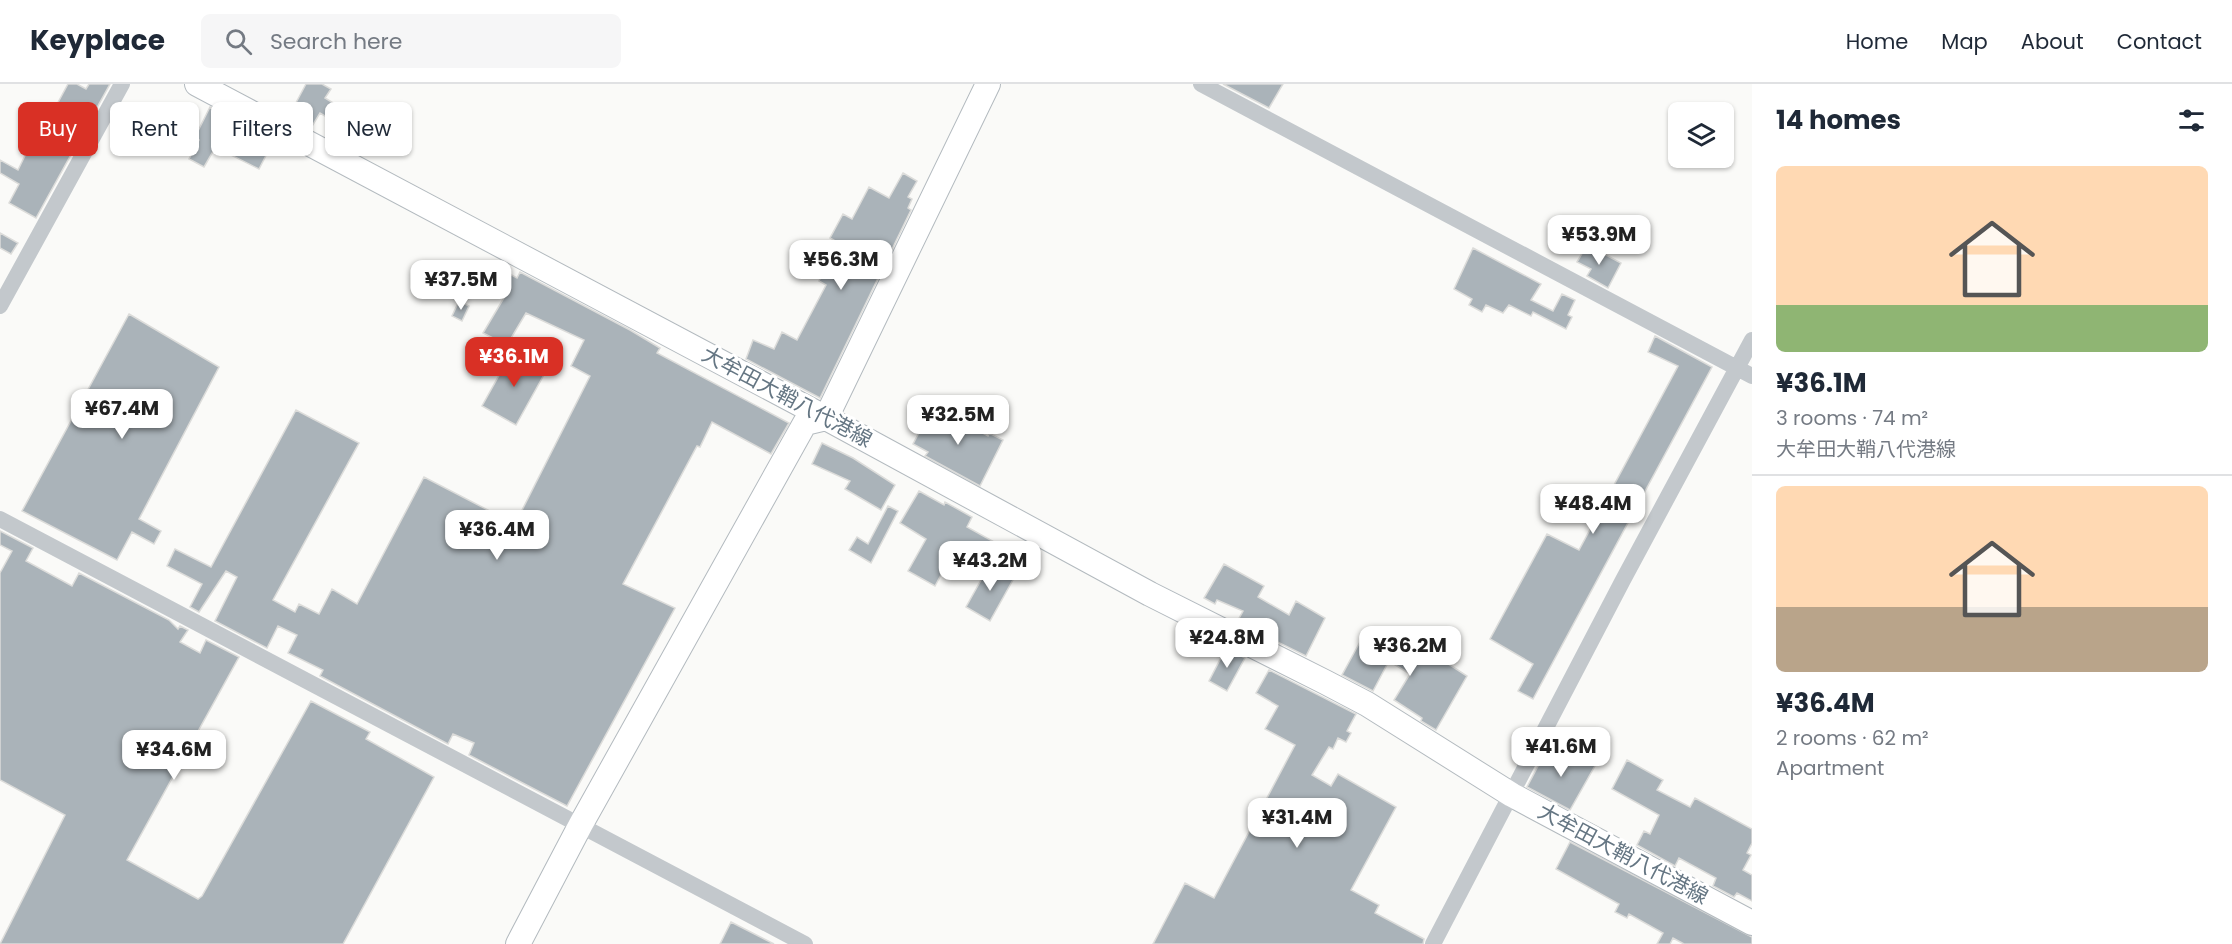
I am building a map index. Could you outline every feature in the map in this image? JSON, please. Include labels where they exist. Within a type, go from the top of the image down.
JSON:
[{"type":"main road","name":"大牟田大鞘八代港線","points":[[197,84],[826,418],[1140,588],[1367,704],[1512,795],[1752,923]]},
{"type":"main road","points":[[518,944],[581,824],[805,423],[826,418],[988,84]]},
{"type":"street","points":[[0,306],[122,84]]},
{"type":"street","points":[[1202,84],[1744,372]]},
{"type":"street","points":[[1432,944],[1623,580],[1744,372],[1752,340]]},
{"type":"street","points":[[0,519],[805,944]]},
{"type":"building","points":[[68,84],[77,84],[86,89],[89,84],[110,84],[98,106],[98,102],[58,102]]},
{"type":"building","points":[[306,84],[322,84],[331,89],[325,98],[332,102],[325,102],[325,116],[320,113],[313,125],[313,102],[296,102]]},
{"type":"building","points":[[1223,84],[1283,84],[1269,108]]},
{"type":"building","points":[[210,107],[211,155],[204,167],[189,159],[191,156],[199,156],[199,129]]},
{"type":"building","points":[[25,156],[70,156],[36,218],[9,203],[19,184],[0,173],[0,160],[18,170]]},
{"type":"building","points":[[233,156],[266,156],[259,169]]},
{"type":"building","points":[[903,173],[917,181],[908,197],[912,199],[908,208],[911,210],[820,398],[746,359],[753,340],[774,349],[782,332],[797,340],[826,285],[819,281],[839,243],[830,238],[843,214],[852,219],[869,187],[889,198]]},
{"type":"building","points":[[0,233],[18,243],[11,254],[0,248]]},
{"type":"building","points":[[1587,245],[1621,263],[1608,288],[1587,276],[1591,269],[1577,262]]},
{"type":"building","points":[[1473,248],[1541,284],[1531,300],[1553,311],[1562,294],[1575,300],[1568,315],[1572,317],[1566,329],[1533,312],[1531,316],[1509,305],[1503,313],[1486,305],[1482,312],[1469,305],[1472,299],[1454,289]]},
{"type":"building","points":[[489,263],[517,278],[520,272],[630,330],[660,348],[657,353],[789,423],[771,454],[712,422],[700,447],[697,446],[623,584],[675,608],[567,806],[469,755],[474,743],[453,734],[448,744],[320,676],[323,670],[288,653],[297,635],[278,626],[267,648],[215,621],[237,577],[226,571],[199,612],[190,607],[202,584],[167,566],[175,549],[211,567],[296,410],[359,443],[273,600],[295,612],[299,604],[319,614],[332,589],[357,604],[424,477],[515,524],[590,376],[571,366],[584,340],[526,313],[507,345],[483,333],[508,291],[482,278]]},
{"type":"building","points":[[459,301],[469,306],[462,321],[452,316]]},
{"type":"building","points":[[129,314],[219,367],[139,519],[161,531],[154,544],[132,532],[117,560],[22,511]]},
{"type":"building","points":[[1655,336],[1712,367],[1533,699],[1518,691],[1533,664],[1490,639],[1547,534],[1579,550],[1678,366],[1648,352]]},
{"type":"building","points":[[512,352],[546,371],[516,425],[482,406]]},
{"type":"building","points":[[931,410],[943,418],[946,413],[988,436],[989,433],[1003,440],[980,486],[925,456],[928,452],[913,444]]},
{"type":"building","points":[[822,443],[853,458],[895,485],[881,510],[845,489],[850,481],[812,464]]},
{"type":"building","points":[[919,491],[972,517],[967,527],[1005,548],[995,566],[957,545],[935,586],[908,571],[926,539],[900,523]]},
{"type":"building","points":[[888,506],[898,511],[871,563],[849,550],[857,537],[868,544]]},
{"type":"building","points":[[0,531],[33,548],[26,561],[72,586],[79,573],[169,620],[178,629],[180,626],[188,630],[180,642],[200,653],[206,640],[239,657],[127,860],[198,899],[202,896],[311,701],[370,732],[366,739],[434,777],[343,944],[0,944],[65,815],[0,780],[0,573],[12,551],[0,545]]},
{"type":"building","points":[[990,564],[1014,578],[990,621],[966,607]]},
{"type":"building","points":[[1224,564],[1264,586],[1258,597],[1289,615],[1296,601],[1325,618],[1306,656],[1237,622],[1243,611],[1217,600],[1215,604],[1204,598]]},
{"type":"building","points":[[1401,633],[1467,676],[1436,730],[1394,700],[1410,674],[1389,661],[1373,691],[1342,675],[1361,640],[1388,655]]},
{"type":"building","points":[[1226,648],[1245,658],[1227,691],[1209,681]]},
{"type":"building","points":[[1269,670],[1356,714],[1347,731],[1351,733],[1346,742],[1338,738],[1333,749],[1329,747],[1312,775],[1331,786],[1338,774],[1396,807],[1351,890],[1379,905],[1375,913],[1424,939],[1423,944],[1153,944],[1185,883],[1214,898],[1295,745],[1265,729],[1278,706],[1256,693]]},
{"type":"building","points":[[1548,747],[1577,764],[1581,756],[1596,764],[1570,810],[1527,787]]},
{"type":"building","points":[[1627,760],[1663,780],[1657,790],[1690,807],[1695,798],[1752,829],[1752,843],[1747,853],[1751,855],[1743,870],[1752,875],[1752,901],[1737,893],[1734,897],[1713,886],[1716,878],[1679,858],[1675,866],[1637,845],[1644,831],[1650,834],[1659,815],[1612,789]]},
{"type":"building","points":[[1570,842],[1752,937],[1752,944],[1684,944],[1673,938],[1670,944],[1657,944],[1663,933],[1629,914],[1627,918],[1615,912],[1619,904],[1556,869]]},
{"type":"building","points":[[731,922],[774,944],[720,944]]}]
